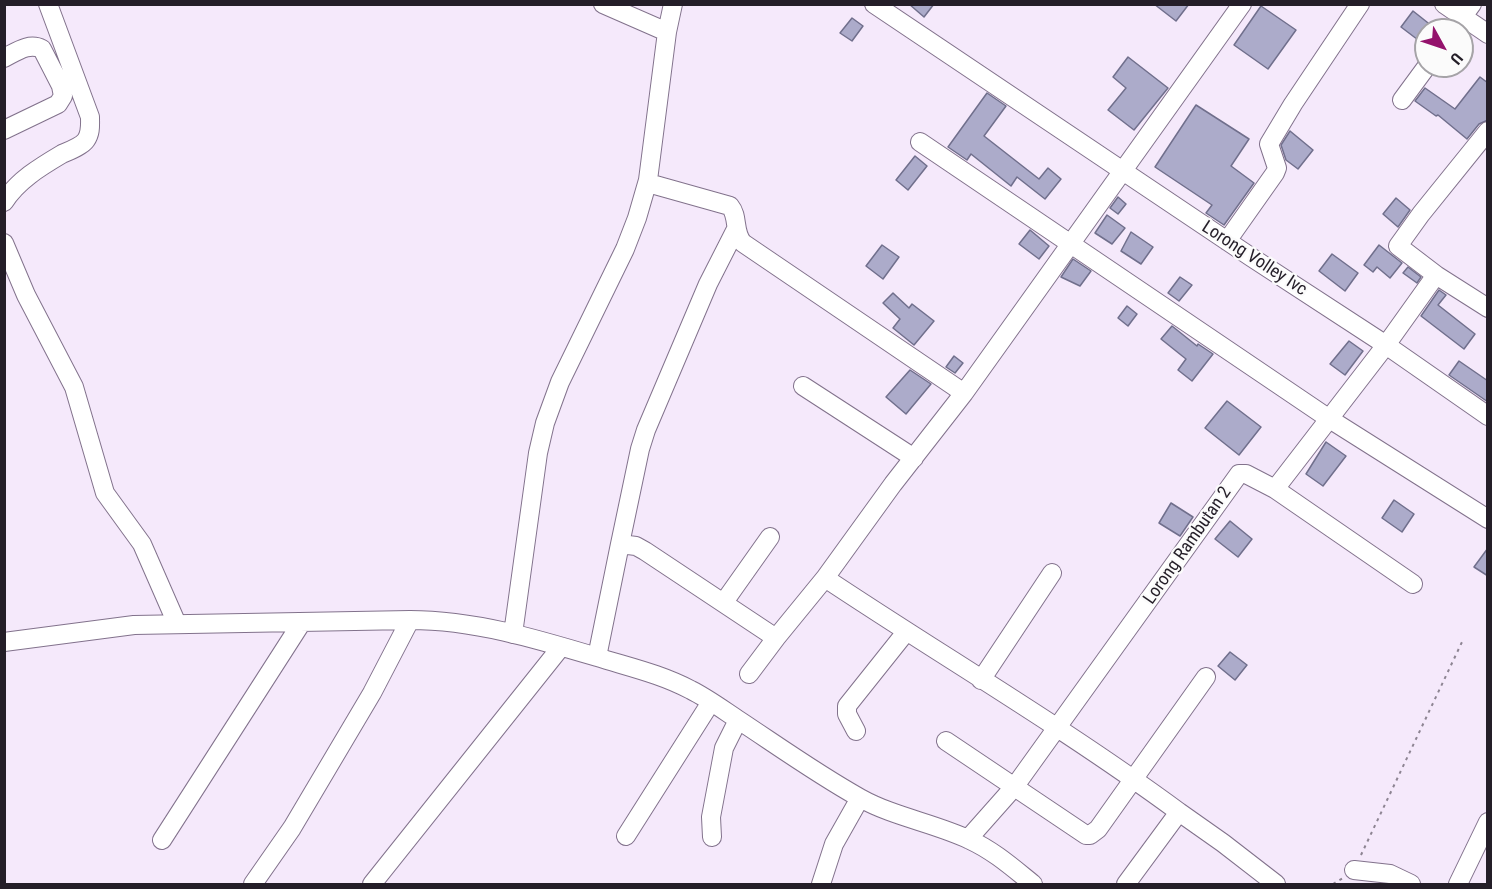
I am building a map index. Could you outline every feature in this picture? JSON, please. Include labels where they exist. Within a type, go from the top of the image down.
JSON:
[{"type":"street","points":[[4,202],[12,190],[48,162],[85,141],[90,128],[90,117],[48,4]]},
{"type":"street","points":[[603,4],[667,32]]},
{"type":"street","points":[[513,634],[538,453],[545,423],[560,382],[625,249],[648,183],[667,32],[674,4]]},
{"type":"street","name":"Lorong Volley Ivc","points":[[874,4],[1386,345],[1488,416]]},
{"type":"street","points":[[749,675],[964,393],[1242,4]]},
{"type":"street","points":[[1227,241],[1275,173],[1277,168],[1269,144],[1360,4]]},
{"type":"street","points":[[1444,4],[1488,34]]},
{"type":"street","points":[[4,58],[28,47],[37,46],[42,49],[61,86],[63,96],[58,104],[4,130]]},
{"type":"street","points":[[1402,100],[1418,78]]},
{"type":"street","points":[[1488,131],[1398,246],[1488,308]]},
{"type":"street","points":[[920,142],[1328,418],[1488,519]]},
{"type":"street","points":[[648,183],[726,204],[734,211],[739,239],[753,251],[964,393]]},
{"type":"street","points":[[597,657],[640,449],[646,430],[713,275],[736,229]]},
{"type":"street","points":[[4,243],[26,295],[74,387],[105,493],[142,544],[177,624]]},
{"type":"street","points":[[1275,489],[1386,345],[1436,274]]},
{"type":"street","points":[[803,386],[914,458]]},
{"type":"street","name":"Lorong Rambutan 2","points":[[968,839],[1015,786],[1237,476],[1246,474],[1275,489],[1413,584]]},
{"type":"street","points":[[724,602],[770,537]]},
{"type":"street","points":[[620,544],[640,547],[776,638]]},
{"type":"street","points":[[981,680],[1052,573]]},
{"type":"street","points":[[825,578],[1057,727],[1223,843],[1276,885]]},
{"type":"street","points":[[253,885],[292,828],[372,693],[410,620]]},
{"type":"street","points":[[4,642],[134,625],[410,620],[429,620],[513,634],[656,674],[681,685],[860,798],[878,807],[968,839],[994,854],[1033,885]]},
{"type":"street","points":[[162,840],[302,622]]},
{"type":"street","points":[[856,731],[847,714],[847,706],[906,632]]},
{"type":"street","points":[[372,885],[561,646]]},
{"type":"street","points":[[946,741],[1086,835],[1090,835],[1098,829],[1206,677]]},
{"type":"street","points":[[626,836],[711,702]]},
{"type":"street","points":[[712,837],[711,817],[724,748],[738,720]]},
{"type":"street","points":[[821,885],[834,844],[860,798]]},
{"type":"street","points":[[1126,885],[1179,812]]},
{"type":"street","points":[[1458,885],[1486,827]]},
{"type":"street","points":[[1354,870],[1390,874],[1411,885]]},
{"type":"path","points":[[1333,885],[1354,870],[1462,642]]},
{"type":"building","points":[[909,4],[934,4],[924,17]]},
{"type":"building","points":[[1154,4],[1189,4],[1176,21]]},
{"type":"building","points":[[1261,6],[1296,30],[1268,69],[1234,45]]},
{"type":"building","points":[[1413,11],[1422,18],[1414,18],[1414,37],[1401,27]]},
{"type":"building","points":[[852,18],[863,26],[852,41],[840,33]]},
{"type":"building","points":[[1128,57],[1168,88],[1134,130],[1108,110],[1126,88],[1113,77]]},
{"type":"building","points":[[1480,77],[1488,83],[1488,120],[1479,124],[1467,139],[1438,115],[1436,116],[1415,101],[1425,88],[1455,109]]},
{"type":"building","points":[[987,93],[1006,106],[984,136],[1039,179],[1048,168],[1061,179],[1045,199],[1017,177],[1011,186],[971,154],[967,160],[948,147]]},
{"type":"building","points":[[1196,105],[1249,139],[1231,166],[1254,183],[1224,225],[1206,213],[1212,205],[1155,167]]},
{"type":"building","points":[[1290,131],[1313,150],[1298,169],[1286,160],[1281,145]]},
{"type":"building","points":[[915,156],[927,166],[908,190],[896,180]]},
{"type":"building","points":[[1118,197],[1126,204],[1118,214],[1110,208]]},
{"type":"building","points":[[1396,198],[1410,210],[1398,227],[1383,214]]},
{"type":"building","points":[[1107,215],[1125,228],[1112,244],[1095,233]]},
{"type":"building","points":[[1030,230],[1049,246],[1039,259],[1019,244]]},
{"type":"building","points":[[1131,232],[1153,247],[1141,264],[1121,251]]},
{"type":"building","points":[[882,245],[899,257],[883,279],[866,266]]},
{"type":"building","points":[[1379,245],[1402,263],[1390,278],[1377,267],[1373,272],[1364,265]]},
{"type":"building","points":[[1332,254],[1358,273],[1345,291],[1319,271]]},
{"type":"building","points":[[1073,259],[1091,271],[1080,286],[1061,277]]},
{"type":"building","points":[[1408,267],[1421,277],[1417,283],[1403,273]]},
{"type":"building","points":[[1180,277],[1192,285],[1179,301],[1168,293]]},
{"type":"building","points":[[1439,290],[1446,295],[1438,305],[1475,334],[1464,349],[1421,316]]},
{"type":"building","points":[[893,293],[909,308],[912,304],[934,321],[914,345],[893,328],[900,319],[883,303]]},
{"type":"building","points":[[1127,306],[1137,314],[1128,326],[1118,318]]},
{"type":"building","points":[[1172,326],[1197,346],[1198,344],[1213,354],[1192,381],[1178,370],[1186,359],[1161,339]]},
{"type":"building","points":[[1349,341],[1363,351],[1345,375],[1330,364]]},
{"type":"building","points":[[954,356],[963,363],[955,373],[946,367]]},
{"type":"building","points":[[1459,361],[1488,381],[1488,402],[1449,375]]},
{"type":"building","points":[[910,370],[931,384],[906,414],[886,397]]},
{"type":"building","points":[[1227,401],[1261,427],[1239,455],[1205,428]]},
{"type":"building","points":[[1326,442],[1346,456],[1323,486],[1306,474]]},
{"type":"building","points":[[1394,500],[1414,514],[1402,532],[1382,518]]},
{"type":"building","points":[[1171,503],[1193,517],[1180,536],[1159,523]]},
{"type":"building","points":[[1230,521],[1252,539],[1238,557],[1215,539]]},
{"type":"building","points":[[1488,548],[1488,576],[1474,567]]},
{"type":"building","points":[[1230,652],[1247,665],[1235,680],[1218,666]]}]
